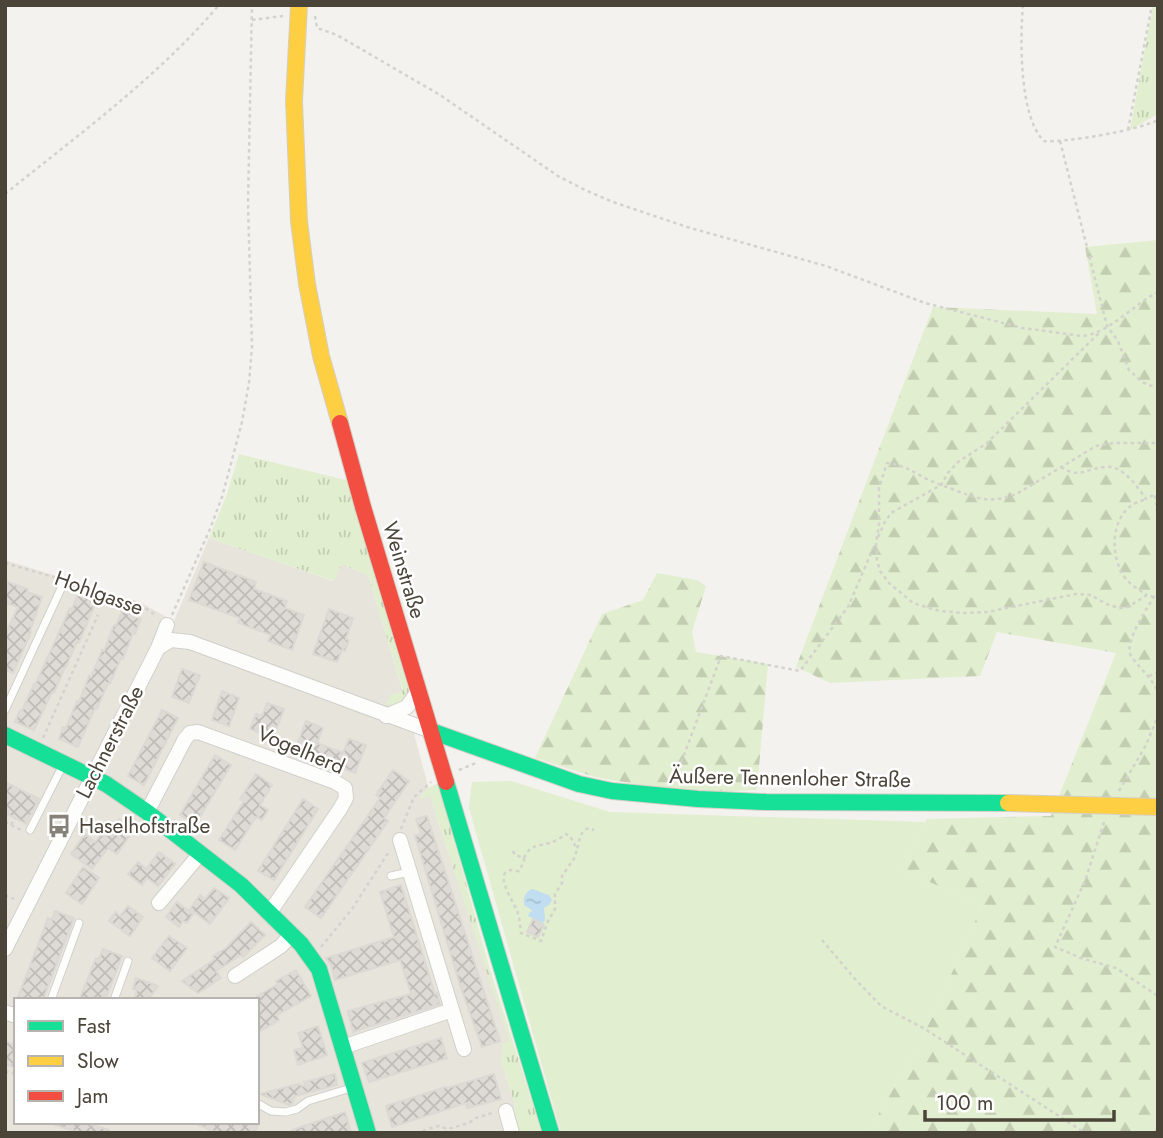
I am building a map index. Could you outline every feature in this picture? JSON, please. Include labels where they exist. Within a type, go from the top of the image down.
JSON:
[{"type":"street","name":"Weinstraße","points":[[299,5],[294,101],[299,221],[307,284],[321,356],[363,507],[551,1133]]},
{"type":"street","name":"Lachnerstraße","points":[[5,949],[158,648],[167,625]]},
{"type":"street","points":[[158,648],[171,640],[190,642],[431,732]]},
{"type":"street","points":[[386,716],[407,707],[418,691]]},
{"type":"street","name":"Vogelherd","points":[[147,812],[185,739],[190,733],[198,732],[345,788],[346,798],[340,809],[270,912]]},
{"type":"street","name":"Äußere Tennenloher Straße","points":[[431,732],[579,784],[612,791],[668,797],[766,802],[1023,803],[1158,807]]},
{"type":"street","points":[[5,735],[93,777],[147,812],[241,885],[292,934],[319,969],[368,1133]]},
{"type":"street","points":[[397,840],[410,872],[464,1049]]},
{"type":"street","points":[[159,903],[200,854]]},
{"type":"street","points":[[235,976],[281,946],[292,934]]},
{"type":"street","points":[[343,1047],[452,1010]]},
{"type":"street","points":[[506,1111],[512,1133]]},
{"type":"lane","points":[[5,710],[65,580]]},
{"type":"lane","points":[[30,830],[64,764]]},
{"type":"lane","points":[[391,876],[410,872]]},
{"type":"lane","points":[[52,998],[79,923]]},
{"type":"lane","points":[[115,998],[128,961]]},
{"type":"lane","points":[[259,1104],[271,1111],[286,1112],[297,1109],[308,1101],[355,1086]]},
{"type":"path","points":[[5,194],[154,73],[219,5]]},
{"type":"path","points":[[167,625],[222,497],[242,422],[249,383],[252,347],[248,204],[252,5]]},
{"type":"path","points":[[1023,5],[1023,74],[1033,123],[1044,141],[1128,130],[1158,121]]},
{"type":"path","points":[[1128,130],[1153,5]]},
{"type":"path","points":[[315,14],[317,28],[337,35],[440,94],[558,176],[613,202],[687,227],[826,266],[925,303],[1023,328],[1082,337],[1105,328]]},
{"type":"path","points":[[252,20],[281,17]]},
{"type":"path","points":[[1059,141],[1105,328],[1118,341],[1129,370],[1141,381],[1158,387]]},
{"type":"path","points":[[668,797],[721,656],[800,671],[848,607],[891,513],[942,485],[958,462],[987,443],[1105,328],[1158,292]]},
{"type":"path","points":[[1147,595],[1128,607],[1119,608],[1091,595],[1076,594],[987,612],[940,611],[913,603],[889,583],[880,571],[876,543],[879,488],[887,463],[901,465],[971,497],[999,500],[1020,492],[1096,446],[1114,443],[1158,443]]},
{"type":"path","points":[[1061,467],[1077,474],[1107,466],[1129,477],[1146,499]]},
{"type":"path","points":[[1154,597],[1133,586],[1122,574],[1116,555],[1115,535],[1122,514],[1129,506],[1155,494],[1158,519]]},
{"type":"path","name":"Hohlgasse","points":[[5,563],[141,605],[167,625]]},
{"type":"path","points":[[1158,590],[1136,628],[1129,651],[1158,692]]},
{"type":"path","points":[[37,751],[98,615]]},
{"type":"path","points":[[1149,676],[1158,673]]},
{"type":"path","points":[[1158,716],[1146,745],[1111,806],[1085,881],[1055,947],[1116,968],[1158,996]]},
{"type":"path","points":[[311,956],[322,947],[352,909],[397,840],[414,797],[431,782],[444,777]]},
{"type":"path","points":[[12,825],[15,818]]},
{"type":"path","points":[[577,849],[566,834],[553,842],[529,849],[519,871],[508,871],[504,876],[511,900],[518,912],[521,933],[541,941],[555,909],[555,894],[562,883],[562,876],[575,858],[580,837],[586,829],[594,830]]},
{"type":"path","points":[[513,851],[515,855],[524,858]]},
{"type":"path","points":[[5,895],[14,900]]},
{"type":"path","points":[[822,940],[881,1006],[925,1029],[1085,1133]]},
{"type":"path","points":[[416,1133],[438,1126],[448,1129],[476,1118],[506,1111]]},
{"type":"path","points":[[1155,1133],[1158,1127]]},
{"type":"shaded area","points":[[209,538],[333,581],[341,564],[368,575],[435,812],[510,1041],[504,1069],[520,1133],[5,1133],[5,560],[140,602],[174,621]]},
{"type":"green space","points":[[1153,5],[1158,5],[1158,114],[1130,130]]},
{"type":"green space","points":[[1158,240],[1158,1133],[867,1133],[919,1045],[982,906],[903,870],[925,822],[927,819],[1051,816],[1116,653],[997,632],[980,676],[830,683],[796,667],[933,307],[1097,314],[1085,247]]},
{"type":"green space","points":[[239,454],[346,480],[409,691],[406,699],[394,707],[386,705],[391,695],[403,691],[368,575],[341,564],[334,581],[209,538],[227,494]]},
{"type":"green space","points":[[657,573],[697,580],[706,586],[692,632],[696,652],[768,664],[757,790],[710,792],[642,785],[595,777],[535,758],[602,614],[643,600]]},
{"type":"green space","points":[[511,781],[610,812],[925,822],[903,870],[982,906],[919,1045],[867,1133],[561,1133],[469,808],[472,782]]},
{"type":"green space","points":[[438,783],[490,970],[542,1133],[520,1133],[513,1110],[515,1105],[501,1065],[503,1043],[509,1041],[430,796],[418,799],[427,789]]},
{"type":"water","points":[[532,889],[549,895],[552,900],[544,908],[543,923],[528,916],[533,911],[524,905],[525,895]]},
{"type":"building","points":[[204,562],[256,582],[254,589],[287,601],[285,608],[304,615],[292,650],[268,641],[271,635],[238,623],[240,618],[189,600]]},
{"type":"building","points":[[5,581],[42,597],[31,632],[13,673],[5,670],[5,635],[18,607],[5,603]]},
{"type":"building","points":[[78,594],[96,602],[79,643],[77,642],[34,730],[15,722]]},
{"type":"building","points":[[329,609],[353,618],[345,651],[342,650],[337,662],[313,654]]},
{"type":"building","points":[[122,611],[141,619],[78,747],[59,739]]},
{"type":"building","points":[[182,669],[200,675],[189,703],[172,697]]},
{"type":"building","points":[[222,691],[239,698],[229,726],[212,720]]},
{"type":"building","points":[[267,703],[284,709],[273,738],[250,729],[256,714],[262,716]]},
{"type":"building","points":[[162,710],[178,718],[144,785],[128,776]]},
{"type":"building","points":[[306,721],[323,728],[317,743],[343,753],[349,739],[366,745],[355,773],[320,762],[321,760],[295,750]]},
{"type":"building","points":[[215,755],[231,765],[195,825],[180,815]]},
{"type":"building","points":[[393,770],[409,781],[384,818],[388,821],[321,918],[305,907],[380,798],[376,795]]},
{"type":"building","points":[[256,774],[272,785],[260,805],[268,810],[262,820],[256,817],[235,850],[219,840],[244,801],[240,799]]},
{"type":"building","points":[[5,782],[39,799],[26,824],[5,813]]},
{"type":"building","points":[[303,799],[318,809],[274,880],[258,871]]},
{"type":"building","points":[[427,816],[500,1041],[482,1047],[460,985],[415,836],[421,834],[416,819]]},
{"type":"building","points":[[119,819],[134,829],[117,854],[108,848],[92,869],[71,854],[85,834],[95,842],[106,828],[110,831]]},
{"type":"building","points":[[159,852],[175,864],[158,886],[147,878],[142,885],[128,874],[138,862],[146,869]]},
{"type":"building","points":[[83,867],[99,878],[82,904],[66,893]]},
{"type":"building","points":[[401,885],[440,1004],[353,1032],[348,1011],[411,994],[400,960],[335,980],[326,958],[394,937],[380,892]]},
{"type":"building","points":[[214,888],[229,898],[210,924],[190,909],[200,895],[205,899]]},
{"type":"building","points":[[177,902],[193,914],[187,923],[183,921],[179,927],[166,917]]},
{"type":"building","points":[[128,906],[143,917],[130,936],[109,921],[115,912],[120,916]]},
{"type":"building","points":[[55,911],[74,918],[44,998],[18,998],[48,918],[52,920]]},
{"type":"building","points":[[533,919],[544,925],[538,937],[527,932]]},
{"type":"building","points":[[251,922],[265,935],[243,957],[241,955],[216,971],[221,978],[198,993],[182,981],[215,959],[213,956],[226,948]]},
{"type":"building","points":[[169,936],[187,948],[170,971],[152,958]]},
{"type":"building","points":[[103,949],[122,956],[106,998],[80,998],[96,958],[99,959]]},
{"type":"building","points":[[296,970],[311,996],[277,1015],[279,1020],[259,1032],[257,996],[278,984],[276,981]]},
{"type":"building","points":[[136,978],[158,986],[149,998],[135,998],[137,990],[133,989]]},
{"type":"building","points":[[318,1026],[327,1055],[298,1065],[294,1050],[303,1048],[298,1033]]},
{"type":"building","points":[[441,1038],[447,1058],[369,1082],[362,1063]]},
{"type":"building","points":[[5,1041],[14,1044],[14,1067],[5,1064]]},
{"type":"building","points":[[335,1074],[337,1085],[295,1096],[289,1105],[260,1094],[298,1084],[306,1087],[304,1082]]},
{"type":"building","points":[[494,1074],[501,1099],[467,1108],[466,1103],[392,1127],[386,1106]]},
{"type":"building","points":[[345,1112],[351,1133],[292,1133],[292,1130]]},
{"type":"building","points":[[89,1124],[109,1130],[108,1133],[81,1133],[55,1125]]},
{"type":"building","points":[[197,1124],[258,1124],[255,1133],[217,1133]]},
{"type":"traffic: fast","points":[[431,731],[579,784],[612,791],[766,802],[1008,803]]},
{"type":"traffic: fast","points":[[5,735],[106,784],[147,812],[241,885],[301,944],[319,969],[368,1133]]},
{"type":"traffic: fast","points":[[446,782],[551,1133]]},
{"type":"traffic: slow","points":[[299,5],[294,101],[299,221],[307,284],[321,356],[340,423]]},
{"type":"traffic: slow","points":[[1008,803],[1158,807]]},
{"type":"traffic: jam","points":[[340,423],[446,782]]},
{"type":"place","name":"Haselhofstraße","points":[[59,826]]}]
